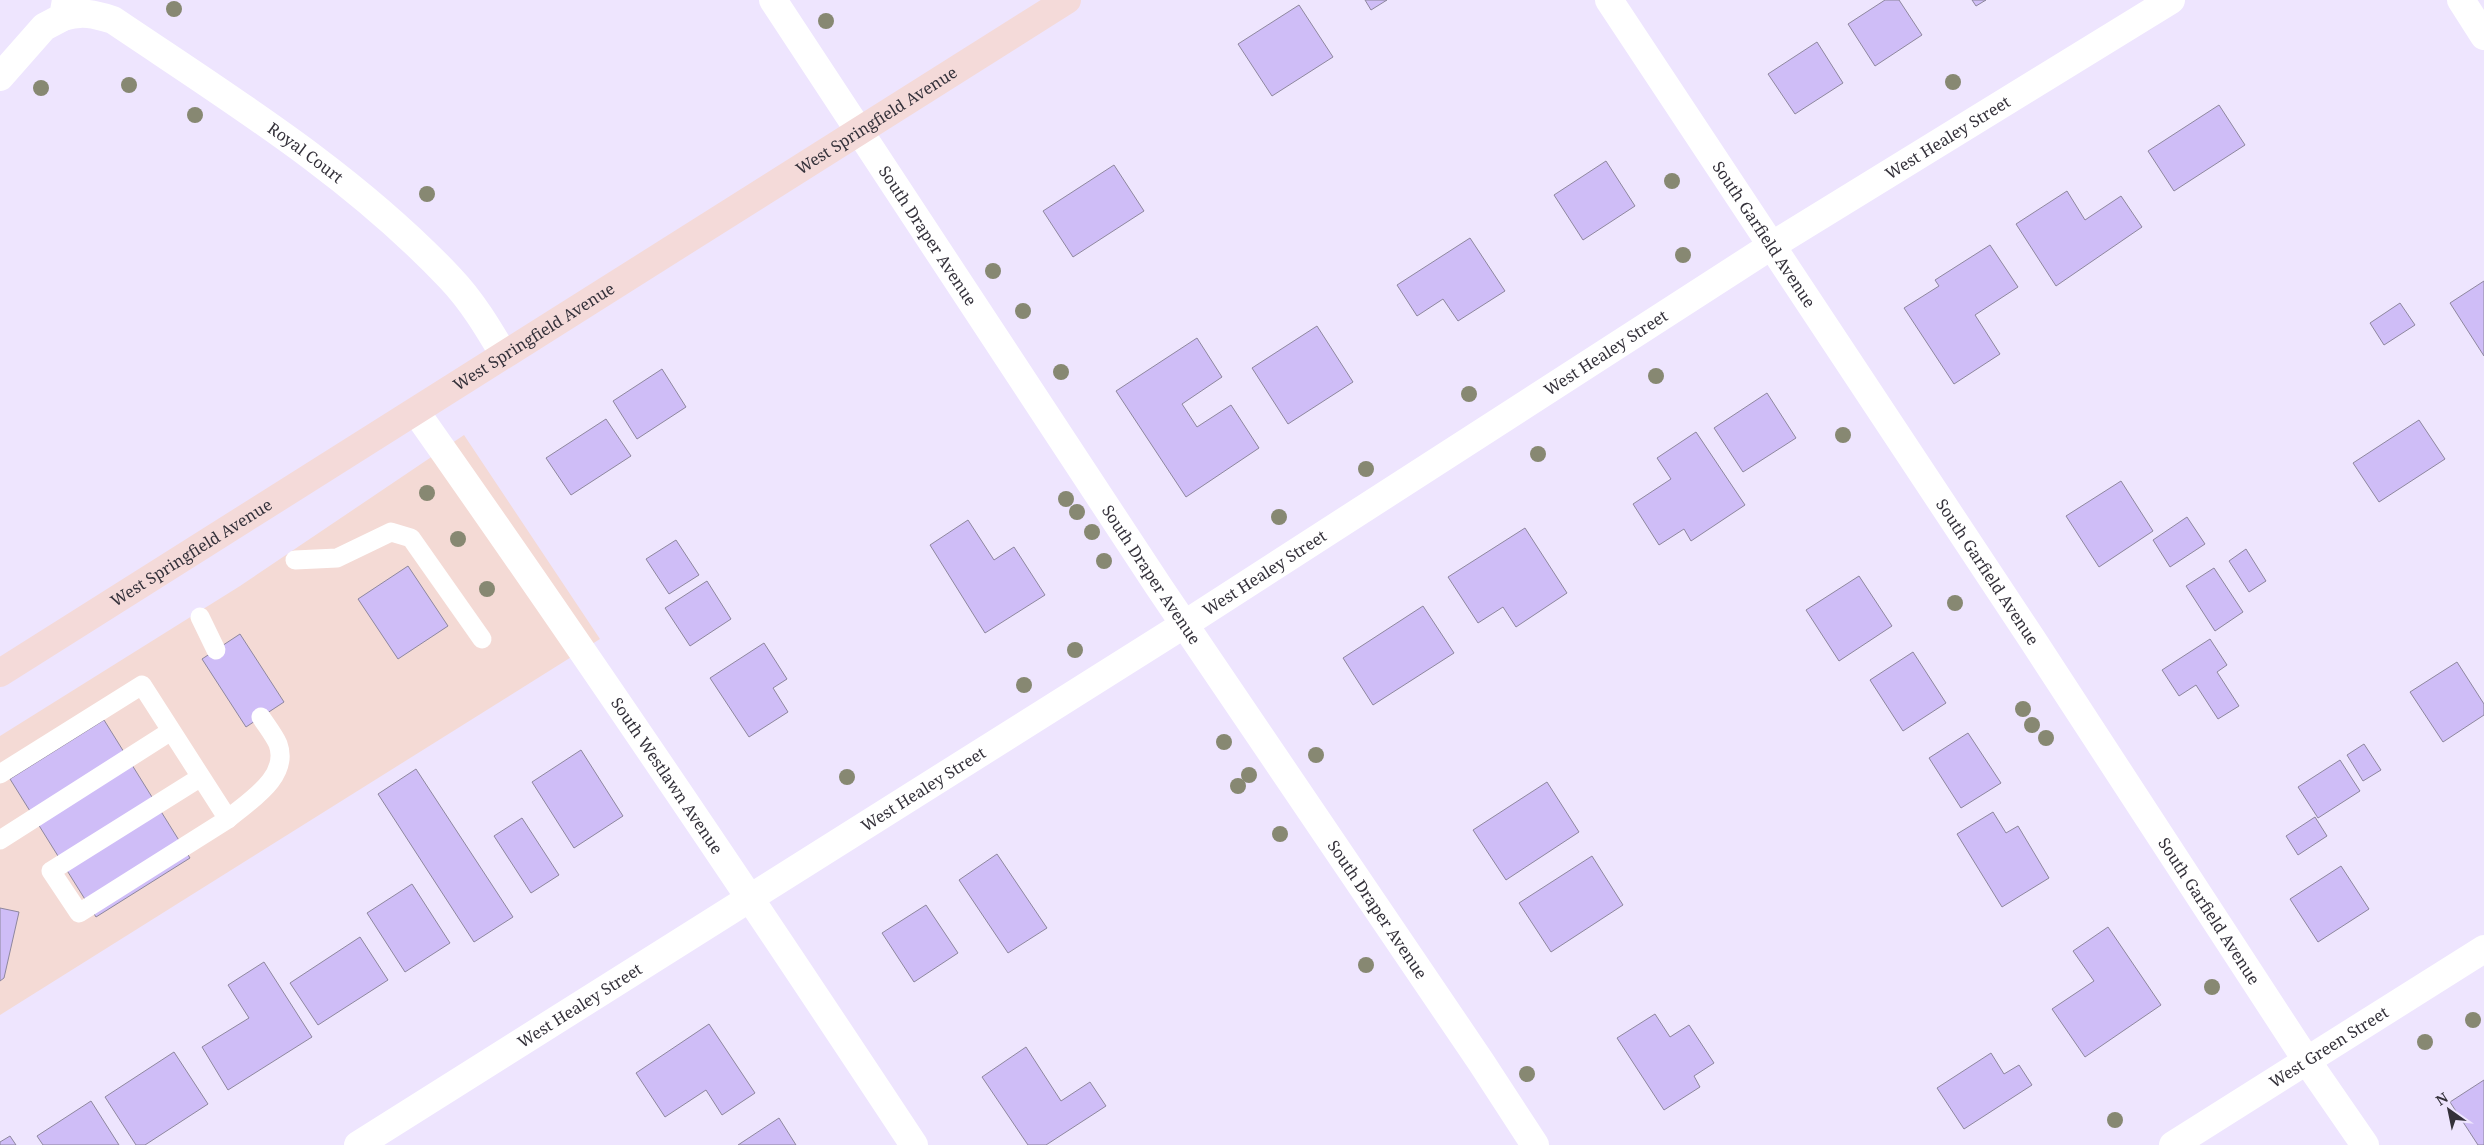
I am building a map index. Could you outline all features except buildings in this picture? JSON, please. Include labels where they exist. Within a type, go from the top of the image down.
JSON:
[{"type":"main road","name":"West Springfield Avenue","points":[[0,673],[1067,0]]},
{"type":"street","name":"South Draper Avenue","points":[[773,0],[1185,624],[1535,1145]]},
{"type":"street","name":"South Garfield Avenue","points":[[1609,0],[2032,639],[2307,1061],[2365,1145]]},
{"type":"street","name":"West Healey Street","points":[[358,1145],[750,896],[1185,624],[1771,246],[2171,0]]},
{"type":"street","points":[[2460,0],[2484,36]]},
{"type":"street","name":"Royal Court","points":[[0,77],[44,27],[65,9],[90,13],[113,20],[302,148],[369,202],[450,278],[480,315],[504,355]]},
{"type":"street","name":"South Westlawn Avenue","points":[[416,412],[546,596],[750,896],[914,1145]]},
{"type":"street","name":"West Green Street","points":[[2173,1145],[2484,949]]},
{"type":"lane","points":[[295,560],[337,558],[391,532],[411,538],[482,639]]},
{"type":"lane","points":[[200,617],[216,650]]},
{"type":"lane","points":[[0,774],[142,685],[228,819]]},
{"type":"lane","points":[[200,777],[51,871],[79,913],[228,819],[267,786],[280,764],[278,744],[261,717]]},
{"type":"lane","points":[[0,840],[170,731]]},
{"type":"shaded area","points":[[464,435],[600,639],[0,1015],[0,736],[240,586]]}]
